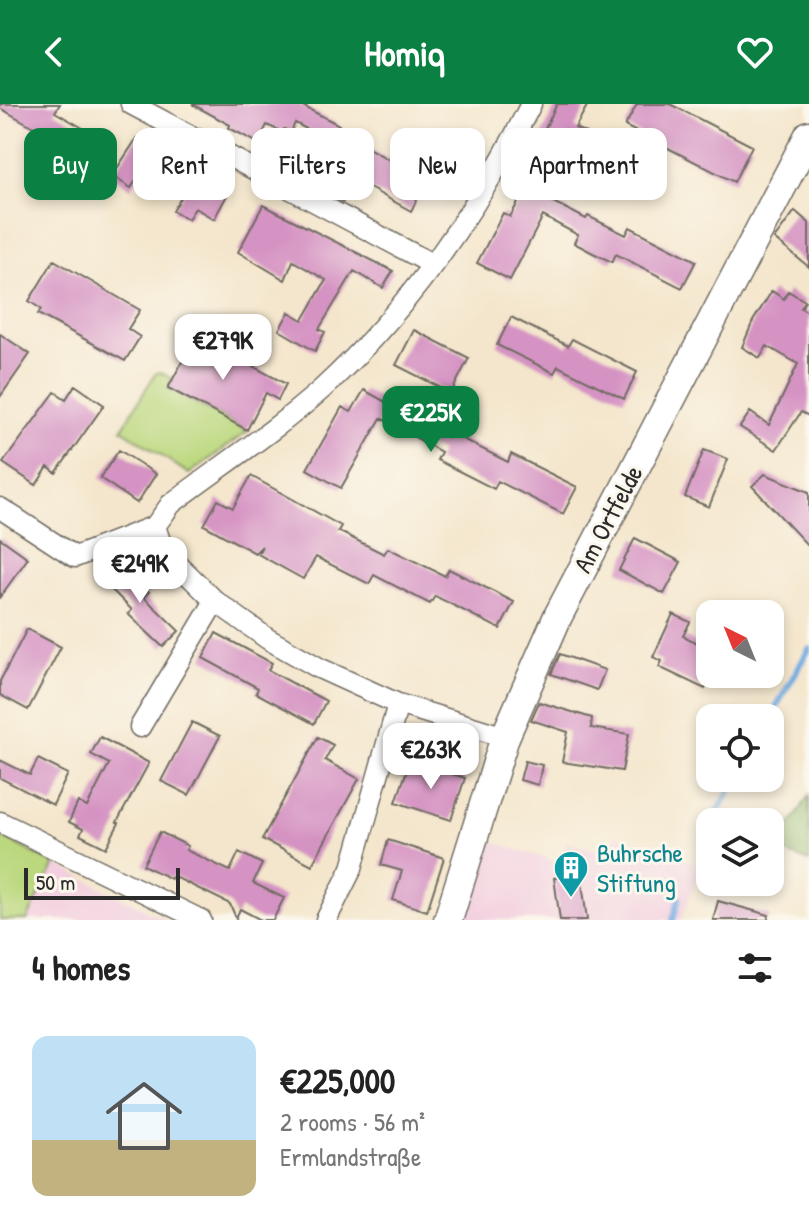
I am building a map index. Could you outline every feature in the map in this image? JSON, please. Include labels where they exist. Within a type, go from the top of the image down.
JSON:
[{"type":"main road","name":"Am Ortfelde","points":[[448,920],[505,737],[558,616],[809,135]]},
{"type":"street","points":[[131,104],[432,264]]},
{"type":"street","points":[[0,508],[75,557],[155,526],[171,504],[320,390],[401,308],[507,152],[531,104]]},
{"type":"street","points":[[155,526],[163,550],[215,601],[268,639],[319,668],[398,704],[505,737]]},
{"type":"street","points":[[140,727],[215,601]]},
{"type":"street","points":[[326,920],[352,868],[398,704]]},
{"type":"street","points":[[0,822],[201,920]]},
{"type":"shaded area","name":"Buhrsche Stiftung","points":[[616,835],[696,863],[696,879],[681,920],[463,920],[486,840],[560,863],[567,842],[607,853]]},
{"type":"shaded area","points":[[55,864],[166,920],[27,920]]},
{"type":"green space","points":[[160,372],[172,379],[168,388],[248,431],[189,474],[122,429],[155,374]]},
{"type":"green space","points":[[809,795],[809,862],[784,852],[784,836]]},
{"type":"green space","points":[[0,836],[55,864],[27,920],[0,920]]},
{"type":"building","points":[[0,104],[60,104],[55,112],[83,128],[35,128],[0,108]]},
{"type":"building","points":[[192,104],[299,104],[339,125],[337,128],[305,128],[295,123],[293,128],[273,128],[267,125],[266,128],[251,128],[251,139],[235,131],[235,128],[229,128],[230,125]]},
{"type":"building","points":[[557,104],[588,104],[575,128],[545,128]]},
{"type":"building","points":[[637,104],[670,104],[752,146],[734,182],[667,148],[667,128],[625,126]]},
{"type":"building","points":[[133,144],[131,188],[117,179],[117,168]]},
{"type":"building","points":[[374,151],[390,160],[390,199],[374,191]]},
{"type":"building","points":[[179,200],[224,200],[214,219],[195,208],[188,219],[173,211]]},
{"type":"building","points":[[391,200],[417,200],[411,211]]},
{"type":"building","points":[[519,200],[549,200],[626,235],[630,227],[696,261],[682,288],[616,254],[612,262],[593,253],[574,243],[578,235],[543,216],[510,280],[477,263],[503,213],[510,217]]},
{"type":"building","points":[[263,205],[393,271],[383,288],[354,271],[319,329],[325,332],[315,351],[279,330],[289,312],[303,320],[326,280],[293,261],[285,280],[238,252]]},
{"type":"building","points":[[795,211],[809,223],[809,267],[774,239]]},
{"type":"building","points":[[54,260],[140,310],[128,329],[140,337],[125,361],[38,314],[41,309],[29,301]]},
{"type":"building","points":[[772,291],[784,299],[788,291],[805,301],[801,308],[809,313],[809,416],[801,412],[776,450],[740,427],[750,412],[769,425],[798,364],[767,346],[760,358],[742,347],[753,321]]},
{"type":"building","points":[[511,317],[568,346],[572,339],[637,372],[624,399],[558,366],[554,373],[497,345]]},
{"type":"building","points":[[414,330],[469,358],[451,393],[396,365]]},
{"type":"building","points":[[191,333],[286,384],[278,400],[266,393],[247,430],[168,388],[188,351],[183,349]]},
{"type":"building","points":[[0,334],[30,354],[0,397]]},
{"type":"building","points":[[75,385],[104,405],[56,473],[48,467],[36,485],[3,463],[55,392],[66,399]]},
{"type":"building","points":[[364,390],[449,437],[451,433],[508,462],[511,454],[577,487],[563,514],[498,481],[494,489],[437,460],[441,452],[381,418],[341,488],[307,469],[342,407],[351,412]]},
{"type":"building","points":[[119,450],[156,474],[137,503],[100,478]]},
{"type":"building","points":[[704,450],[728,459],[709,507],[685,497]]},
{"type":"building","points":[[765,474],[809,492],[809,547],[752,486]]},
{"type":"building","points":[[251,476],[341,526],[338,531],[384,554],[388,548],[445,576],[449,569],[514,602],[500,629],[435,596],[430,604],[374,575],[369,584],[316,557],[303,579],[258,554],[262,546],[255,553],[204,525],[218,500],[233,508]]},
{"type":"building","points":[[0,538],[28,558],[0,597]]},
{"type":"building","points":[[635,538],[681,562],[664,594],[619,570]]},
{"type":"building","points":[[119,562],[149,592],[144,597],[179,631],[163,647],[128,614],[132,610],[102,580]]},
{"type":"building","points":[[673,614],[690,622],[683,636],[696,642],[696,685],[659,667],[662,661],[653,657]]},
{"type":"building","points":[[27,629],[61,647],[28,710],[0,695],[0,681]]},
{"type":"building","points":[[216,633],[272,663],[268,670],[326,701],[314,724],[256,693],[258,688],[203,658]]},
{"type":"building","points":[[560,654],[605,670],[597,690],[551,674]]},
{"type":"building","points":[[539,702],[592,718],[591,728],[629,734],[622,771],[562,762],[568,732],[531,720]]},
{"type":"building","points":[[192,722],[220,736],[189,795],[161,781]]},
{"type":"building","points":[[100,737],[149,763],[106,848],[80,835],[83,829],[69,822],[78,802],[87,807],[109,764],[91,754]]},
{"type":"building","points":[[318,737],[333,745],[325,760],[359,779],[312,865],[262,839]]},
{"type":"building","points":[[38,759],[68,774],[53,805],[0,778],[0,760],[30,775]]},
{"type":"building","points":[[525,761],[542,765],[538,785],[520,780]]},
{"type":"building","points":[[421,764],[465,778],[451,820],[396,802],[408,767],[419,771]]},
{"type":"building","points":[[160,832],[188,846],[186,850],[230,871],[239,852],[262,864],[253,883],[284,898],[273,920],[261,920],[240,909],[236,918],[230,904],[143,865]]},
{"type":"building","points":[[388,840],[444,858],[427,911],[393,900],[402,871],[381,865]]},
{"type":"building","name":"Buhrsche Stiftung","points":[[581,875],[587,920],[560,920],[554,878]]},
{"type":"building","points":[[718,901],[769,915],[768,920],[713,920]]},
{"type":"waterway","points":[[778,704],[809,649]]},
{"type":"waterway","points":[[720,808],[729,792]]},
{"type":"waterway","points":[[673,920],[679,898]]},
{"type":"place","name":"Buhrsche Stiftung","points":[[571,899]]}]
